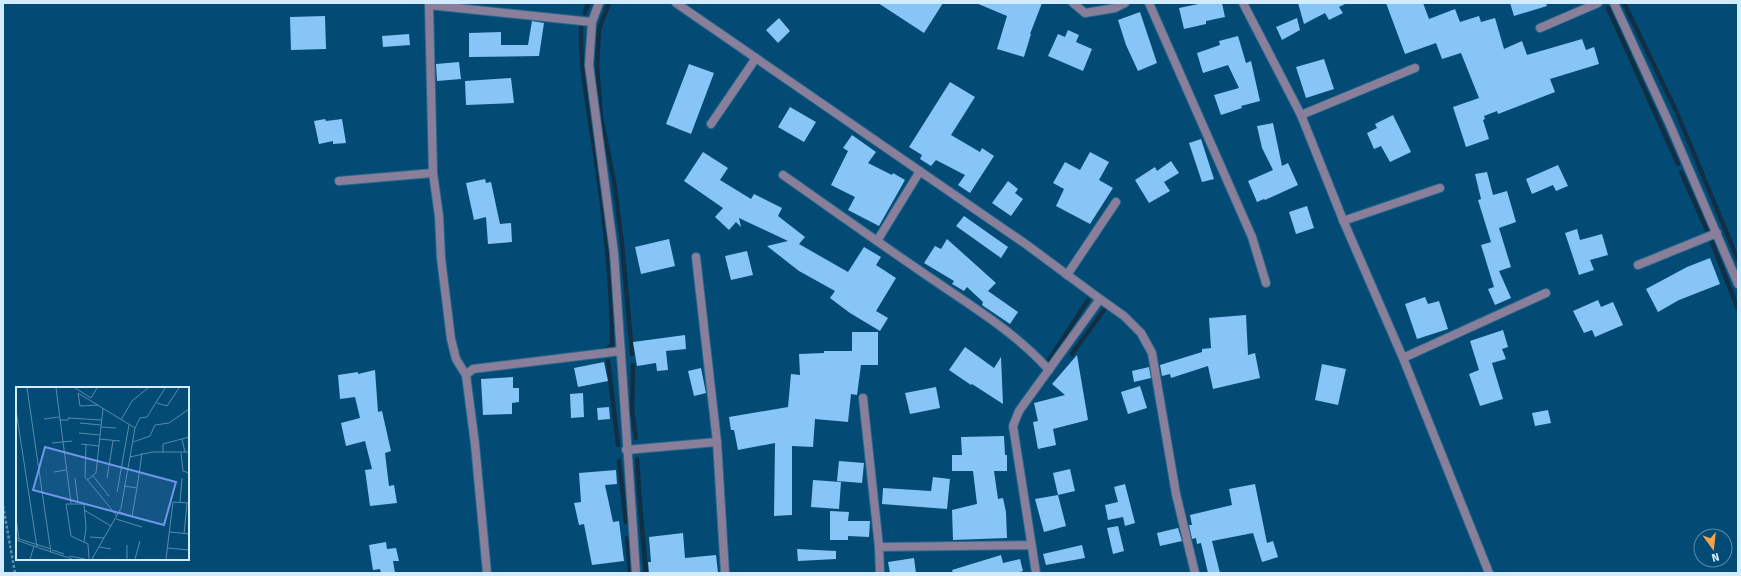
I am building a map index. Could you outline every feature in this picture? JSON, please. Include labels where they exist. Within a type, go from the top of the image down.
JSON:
[{"type":"street","points":[[599,3],[592,22],[589,65],[614,253],[626,450],[636,573]]},
{"type":"street","points":[[676,3],[1067,274],[1124,316],[1141,333],[1152,352],[1176,494],[1195,573]]},
{"type":"street","points":[[1073,3],[1085,14],[1115,8],[1125,3]]},
{"type":"street","points":[[1149,3],[1252,237],[1266,283]]},
{"type":"street","points":[[1243,3],[1302,115],[1343,221],[1403,358],[1489,573]]},
{"type":"street","points":[[1540,28],[1598,3]]},
{"type":"street","points":[[1614,3],[1717,233],[1738,284]]},
{"type":"street","points":[[487,573],[475,444],[466,375],[456,359],[451,339],[433,173],[429,4],[592,22]]},
{"type":"street","points":[[711,124],[756,58]]},
{"type":"street","points":[[1302,115],[1414,68]]},
{"type":"street","points":[[876,241],[920,171]]},
{"type":"street","points":[[339,181],[433,173]]},
{"type":"street","points":[[783,175],[1009,332],[1032,351],[1049,370]]},
{"type":"street","points":[[1343,221],[1440,188]]},
{"type":"street","points":[[1067,274],[1116,202]]},
{"type":"street","points":[[1638,265],[1717,233]]},
{"type":"street","points":[[696,257],[717,442],[725,573]]},
{"type":"street","points":[[1403,358],[1546,293]]},
{"type":"street","points":[[1036,573],[1030,545],[1013,426],[1019,411],[1100,299]]},
{"type":"street","points":[[466,375],[473,369],[621,350]]},
{"type":"street","points":[[863,398],[879,547],[880,573]]},
{"type":"street","points":[[626,450],[717,442]]},
{"type":"street","points":[[879,547],[1030,545]]},
{"type":"path","points":[[3,506],[14,573]]},
{"type":"building","points":[[878,3],[943,3],[924,33]]},
{"type":"building","points":[[976,3],[1042,3],[1030,34],[1024,57],[997,49],[1007,16]]},
{"type":"building","points":[[1203,3],[1222,3],[1225,17],[1206,21],[1206,24],[1184,29],[1179,8]]},
{"type":"building","points":[[1298,3],[1347,3],[1339,7],[1343,13],[1329,20],[1325,13],[1304,24]]},
{"type":"building","points":[[1386,3],[1423,3],[1429,19],[1455,9],[1460,22],[1479,16],[1481,22],[1495,18],[1504,49],[1522,41],[1527,55],[1582,39],[1586,50],[1594,47],[1599,64],[1550,79],[1555,92],[1498,114],[1497,111],[1484,116],[1485,119],[1483,120],[1489,139],[1466,147],[1453,107],[1479,98],[1461,53],[1442,59],[1436,43],[1405,54]]},
{"type":"building","points":[[1510,3],[1546,3],[1547,6],[1514,16]]},
{"type":"building","points":[[1140,12],[1157,63],[1138,71],[1126,45],[1118,20]]},
{"type":"building","points":[[325,16],[326,49],[291,50],[290,17]]},
{"type":"building","points":[[779,18],[790,31],[778,43],[766,30]]},
{"type":"building","points":[[1297,18],[1300,30],[1282,40],[1276,27]]},
{"type":"building","points":[[532,21],[544,23],[539,56],[469,57],[469,33],[501,32],[501,45],[528,45]]},
{"type":"building","points":[[1068,30],[1079,35],[1076,42],[1092,49],[1083,71],[1048,56],[1058,34],[1065,37]]},
{"type":"building","points":[[409,34],[410,45],[383,47],[382,36]]},
{"type":"building","points":[[1238,36],[1246,63],[1251,61],[1260,101],[1241,106],[1242,108],[1221,115],[1214,95],[1239,88],[1228,65],[1203,73],[1197,53],[1220,45],[1219,41]]},
{"type":"building","points":[[1324,59],[1334,89],[1306,98],[1296,67]]},
{"type":"building","points":[[459,62],[461,79],[437,81],[436,64]]},
{"type":"building","points":[[689,64],[714,73],[691,134],[666,124]]},
{"type":"building","points":[[511,78],[514,103],[466,105],[465,81]]},
{"type":"building","points":[[950,82],[975,97],[951,135],[980,152],[982,148],[994,156],[970,193],[958,185],[965,175],[936,160],[931,166],[920,159],[922,155],[909,147]]},
{"type":"building","points":[[790,107],[816,122],[804,142],[778,127]]},
{"type":"building","points":[[1393,115],[1411,152],[1390,162],[1381,146],[1374,149],[1367,133],[1377,128],[1375,124]]},
{"type":"building","points":[[325,119],[326,121],[342,119],[346,143],[333,144],[333,141],[319,144],[314,121]]},
{"type":"building","points":[[1273,123],[1282,166],[1288,163],[1298,185],[1265,200],[1264,199],[1257,202],[1248,181],[1273,170],[1262,148],[1257,126]]},
{"type":"building","points":[[852,135],[876,152],[868,163],[892,175],[893,173],[905,180],[879,226],[848,210],[855,197],[831,185],[848,151],[843,148]]},
{"type":"building","points":[[1201,139],[1214,179],[1202,182],[1189,143]]},
{"type":"building","points":[[703,152],[728,168],[720,180],[751,199],[754,194],[782,208],[778,216],[805,237],[799,244],[848,272],[864,247],[881,257],[876,265],[896,278],[876,311],[888,318],[880,331],[850,313],[830,298],[835,291],[799,271],[767,246],[788,241],[739,218],[741,227],[736,222],[729,230],[715,217],[723,208],[684,181]]},
{"type":"building","points":[[1090,152],[1109,162],[1099,180],[1113,188],[1090,224],[1056,206],[1064,189],[1053,183],[1065,162],[1080,170]]},
{"type":"building","points":[[1171,161],[1179,173],[1164,182],[1170,191],[1149,203],[1135,180],[1155,167],[1157,171]]},
{"type":"building","points":[[1558,165],[1568,186],[1556,191],[1553,185],[1532,194],[1526,179]]},
{"type":"building","points":[[1487,172],[1493,195],[1507,191],[1516,222],[1499,228],[1511,267],[1499,271],[1511,298],[1495,305],[1488,289],[1494,287],[1481,245],[1491,242],[1478,200],[1481,199],[1475,174]]},
{"type":"building","points":[[485,179],[486,183],[491,182],[500,224],[511,223],[512,242],[488,244],[486,217],[474,220],[466,183]]},
{"type":"building","points":[[1008,181],[1018,189],[1015,193],[1023,199],[1011,216],[992,203]]},
{"type":"building","points":[[1307,206],[1314,228],[1296,234],[1289,212]]},
{"type":"building","points":[[964,216],[1008,247],[1001,258],[956,226]]},
{"type":"building","points":[[1577,229],[1580,240],[1602,234],[1608,255],[1590,260],[1594,270],[1579,275],[1565,233]]},
{"type":"building","points":[[669,239],[675,266],[641,274],[635,247]]},
{"type":"building","points":[[947,239],[996,283],[988,291],[1018,312],[1010,324],[982,305],[983,302],[967,287],[964,291],[952,284],[954,281],[924,263],[935,246],[941,249]]},
{"type":"building","points":[[747,251],[753,275],[731,280],[725,256]]},
{"type":"building","points":[[1710,258],[1720,284],[1679,300],[1658,312],[1646,289],[1687,267]]},
{"type":"building","points":[[1425,297],[1428,304],[1439,301],[1448,329],[1417,339],[1405,304]]},
{"type":"building","points":[[1598,300],[1601,307],[1613,302],[1623,325],[1595,337],[1592,330],[1584,333],[1573,311]]},
{"type":"building","points":[[1246,315],[1248,355],[1255,353],[1260,378],[1213,389],[1208,366],[1171,378],[1170,374],[1162,376],[1160,365],[1202,352],[1202,349],[1211,348],[1209,318]]},
{"type":"building","points":[[1503,330],[1508,347],[1502,349],[1506,359],[1492,363],[1503,399],[1480,406],[1469,374],[1479,370],[1470,341]]},
{"type":"building","points":[[852,332],[878,332],[878,365],[861,365],[857,395],[851,394],[848,422],[815,419],[813,447],[792,446],[792,515],[774,516],[775,443],[738,450],[734,430],[731,430],[729,417],[788,407],[791,374],[800,375],[799,354],[824,353],[824,351],[852,351]]},
{"type":"building","points":[[685,335],[686,349],[666,351],[668,370],[657,371],[656,363],[637,366],[633,342]]},
{"type":"building","points":[[965,347],[994,368],[1001,357],[1003,404],[949,370]]},
{"type":"building","points":[[1077,355],[1088,420],[1053,429],[1056,445],[1038,449],[1033,422],[1038,421],[1034,403],[1065,395],[1052,384]]},
{"type":"building","points":[[604,362],[608,381],[578,387],[574,368]]},
{"type":"building","points":[[1322,364],[1346,369],[1338,405],[1315,400]]},
{"type":"building","points":[[1149,367],[1151,378],[1134,382],[1132,371]]},
{"type":"building","points":[[701,368],[706,393],[694,396],[688,371]]},
{"type":"building","points":[[375,370],[378,412],[382,411],[391,451],[385,453],[389,486],[394,485],[397,503],[370,506],[365,470],[372,469],[365,441],[346,446],[341,423],[360,418],[355,397],[340,399],[338,375],[358,372],[358,374]]},
{"type":"building","points":[[513,377],[513,388],[519,388],[519,402],[512,403],[512,414],[483,415],[481,379]]},
{"type":"building","points":[[1140,386],[1147,408],[1128,414],[1121,392]]},
{"type":"building","points":[[936,387],[940,408],[910,414],[905,393]]},
{"type":"building","points":[[583,393],[584,417],[571,418],[570,394]]},
{"type":"building","points":[[609,407],[610,419],[598,420],[597,408]]},
{"type":"building","points":[[1548,410],[1551,423],[1535,426],[1532,413]]},
{"type":"building","points":[[1004,436],[1005,455],[1007,455],[1007,471],[994,471],[998,499],[1003,498],[1006,512],[1007,538],[953,540],[952,510],[977,504],[973,471],[952,471],[952,455],[962,455],[961,437]]},
{"type":"building","points":[[839,461],[864,463],[862,483],[837,481]]},
{"type":"building","points":[[1070,469],[1075,491],[1058,495],[1053,473]]},
{"type":"building","points":[[616,470],[617,484],[605,485],[613,522],[619,521],[624,561],[592,565],[584,524],[579,525],[574,503],[581,502],[579,473]]},
{"type":"building","points":[[933,477],[950,479],[947,509],[882,504],[883,488],[931,491]]},
{"type":"building","points":[[813,480],[841,482],[839,509],[811,507]]},
{"type":"building","points":[[1125,484],[1135,523],[1125,526],[1123,517],[1108,520],[1105,505],[1118,502],[1114,487]]},
{"type":"building","points":[[1255,484],[1267,543],[1273,541],[1278,557],[1262,562],[1253,533],[1212,541],[1220,573],[1208,573],[1201,543],[1197,544],[1196,538],[1192,539],[1189,525],[1192,525],[1190,515],[1232,505],[1229,489]]},
{"type":"building","points":[[1058,495],[1066,526],[1044,532],[1035,499]]},
{"type":"building","points":[[830,511],[849,512],[848,521],[870,521],[869,537],[848,536],[848,540],[830,540]]},
{"type":"building","points":[[1118,526],[1124,551],[1113,554],[1107,528]]},
{"type":"building","points":[[1178,528],[1182,541],[1160,546],[1157,533]]},
{"type":"building","points":[[683,533],[685,558],[716,555],[718,573],[649,573],[648,562],[651,562],[649,537]]},
{"type":"building","points":[[386,542],[387,549],[396,548],[399,561],[393,561],[395,573],[381,573],[380,569],[373,570],[369,545]]},
{"type":"building","points":[[1082,545],[1085,558],[1046,565],[1043,554]]},
{"type":"building","points":[[797,549],[836,551],[836,559],[798,561]]},
{"type":"building","points":[[1001,555],[1003,563],[1020,559],[1023,571],[1017,573],[953,573],[952,570]]},
{"type":"building","points":[[914,558],[916,573],[890,573],[888,562]]},
{"type":"waterway","points":[[585,13],[588,3]]},
{"type":"waterway","points":[[609,3],[599,29],[597,66],[601,117],[614,181],[622,243],[632,354]]},
{"type":"waterway","points":[[1624,3],[1677,113],[1738,260]]},
{"type":"waterway","points":[[1608,8],[1678,164]]},
{"type":"waterway","points":[[581,26],[584,83],[600,191],[609,268],[612,345],[606,349]]},
{"type":"waterway","points":[[1681,172],[1707,230]]},
{"type":"waterway","points":[[1711,240],[1738,309]]},
{"type":"waterway","points":[[1049,360],[1088,300]]},
{"type":"waterway","points":[[1072,354],[1104,310]]},
{"type":"waterway","points":[[608,361],[618,445]]},
{"type":"waterway","points":[[633,365],[632,411],[636,438]]},
{"type":"waterway","points":[[637,459],[646,573]]},
{"type":"waterway","points":[[619,461],[626,522]]},
{"type":"waterway","points":[[627,538],[630,573]]}]
